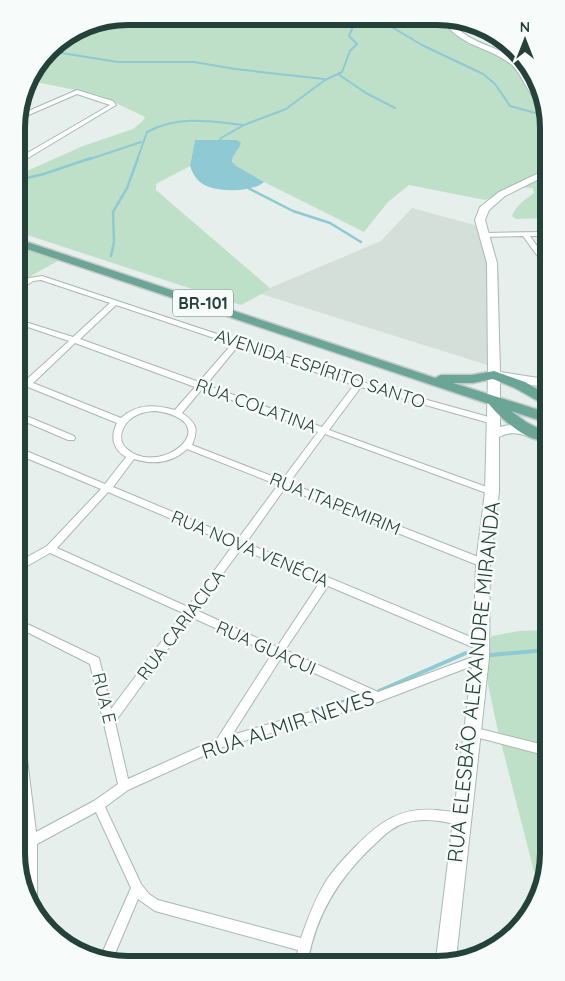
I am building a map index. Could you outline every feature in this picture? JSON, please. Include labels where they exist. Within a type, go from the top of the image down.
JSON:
[{"type":"main road","name":"BR-101","points":[[25,244],[415,376],[540,415]]},
{"type":"main road","points":[[415,376],[458,380],[494,375],[540,390]]},
{"type":"main road","points":[[493,400],[503,413],[517,424],[540,435]]},
{"type":"street","points":[[449,26],[461,38],[490,48],[511,60],[523,71]]},
{"type":"street","points":[[25,158],[113,105],[111,102],[76,92],[26,114]]},
{"type":"street","name":"RUA ELESBÃO ALEXANDRE MIRANDA","points":[[446,956],[481,652],[483,563],[492,492],[494,375],[492,263],[480,220],[484,209],[502,194],[540,175]]},
{"type":"street","points":[[525,234],[540,255]]},
{"type":"street","points":[[485,235],[540,234]]},
{"type":"street","name":"AVENIDA ESPÍRITO SANTO","points":[[25,284],[34,277],[42,278],[359,384],[493,421]]},
{"type":"street","points":[[25,386],[114,303]]},
{"type":"street","name":"RUA COLATINA","points":[[25,324],[75,340],[492,492]]},
{"type":"street","points":[[178,412],[237,343]]},
{"type":"street","points":[[25,382],[122,422]]},
{"type":"street","name":"RUA CARIACICA","points":[[109,721],[359,384]]},
{"type":"street","points":[[148,408],[178,412],[192,425],[193,434],[187,446],[172,457],[159,460],[145,460],[126,453],[116,440],[116,435],[122,422],[131,415],[148,408]]},
{"type":"street","points":[[25,419],[71,438]]},
{"type":"street","points":[[493,421],[540,436]]},
{"type":"street","points":[[492,435],[497,432],[517,428]]},
{"type":"street","name":"RUA ITAPEMIRIM","points":[[187,446],[483,563]]},
{"type":"street","name":"RUA NOVA VENÉCIA","points":[[25,454],[326,581],[481,652]]},
{"type":"street","points":[[25,563],[50,549],[107,488],[132,456]]},
{"type":"street","name":"RUA GUAÇUI","points":[[50,549],[378,697]]},
{"type":"street","points":[[221,743],[326,581]]},
{"type":"street","name":"RUA E","points":[[25,627],[95,661],[124,786]]},
{"type":"street","name":"RUA ALMIR NEVES","points":[[27,843],[98,805],[124,786],[221,743],[378,697],[481,652]]},
{"type":"street","points":[[472,732],[540,749]]},
{"type":"street","points":[[98,805],[137,888],[155,906],[304,945]]},
{"type":"street","points":[[303,956],[304,945],[333,883],[376,833],[404,817],[440,814],[462,820]]},
{"type":"street","points":[[25,815],[30,885]]},
{"type":"street","points":[[109,954],[137,888]]},
{"type":"shaded area","points":[[412,208],[482,227],[495,254],[499,275],[500,369],[258,293],[381,241]]},
{"type":"green space","points":[[115,26],[452,26],[454,30],[500,52],[500,65],[518,65],[535,95],[540,121],[540,218],[516,219],[512,216],[518,206],[534,193],[533,188],[517,187],[485,200],[409,185],[388,202],[364,232],[264,182],[235,165],[232,160],[240,143],[237,140],[195,140],[190,166],[156,184],[156,190],[271,289],[241,305],[25,234],[25,172],[83,146],[133,129],[145,117],[99,95],[36,82],[46,65],[65,46],[95,30]]},
{"type":"green space","points":[[25,246],[61,259],[25,280]]},
{"type":"green space","points":[[540,630],[540,860],[536,880],[497,727],[482,655],[492,636],[519,631]]},
{"type":"water","points":[[195,140],[237,140],[241,143],[232,161],[235,165],[264,182],[258,186],[242,190],[222,190],[206,186],[197,179],[190,166]]},
{"type":"waterway","points":[[219,142],[221,138],[244,125],[286,109],[325,80],[342,72],[350,51],[357,44],[349,36],[354,25]]},
{"type":"waterway","points":[[387,25],[422,45],[483,74],[495,84],[510,106],[539,114]]},
{"type":"waterway","points":[[58,52],[118,62],[194,62],[235,69],[324,79]]},
{"type":"waterway","points":[[338,74],[366,93],[395,108]]},
{"type":"waterway","points":[[137,160],[147,132],[170,123],[194,121],[243,125]]},
{"type":"waterway","points":[[87,160],[141,142]]},
{"type":"waterway","points":[[25,178],[91,158]]},
{"type":"waterway","points":[[111,256],[114,242],[113,212],[127,188],[138,158]]},
{"type":"waterway","points":[[248,188],[293,211],[330,223],[361,242]]},
{"type":"waterway","points":[[490,655],[540,651]]},
{"type":"waterway","points":[[379,691],[466,653]]},
{"type":"waterway","points":[[316,710],[360,697]]}]
